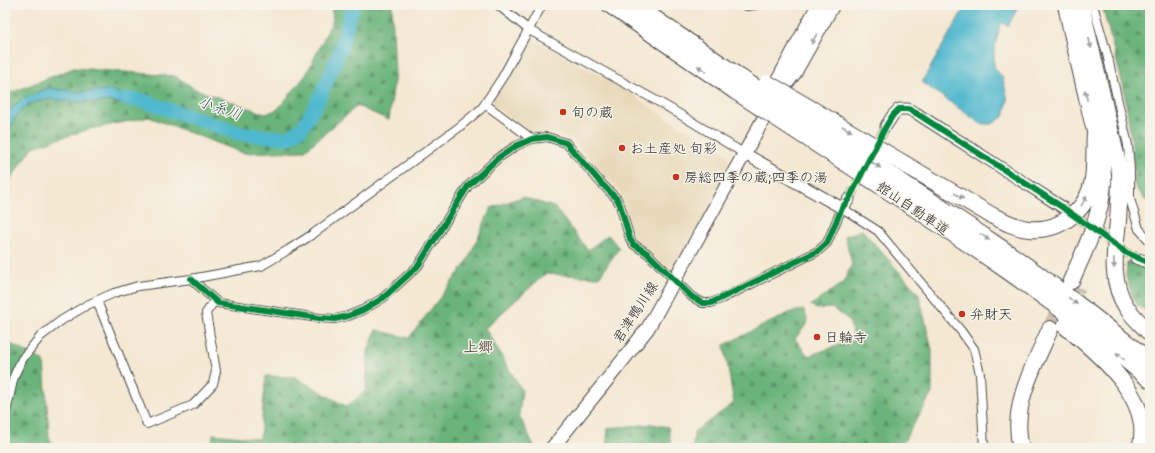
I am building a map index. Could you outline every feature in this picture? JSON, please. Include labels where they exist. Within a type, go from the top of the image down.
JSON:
[{"type":"highway","name":"館山自動車道","points":[[610,5],[741,80],[931,201],[1042,277],[1150,362]]},
{"type":"highway","points":[[635,5],[741,80],[807,122],[1012,225],[1029,229],[1047,228],[1071,218],[1080,209],[1088,196],[1093,180],[1095,133]]},
{"type":"highway","points":[[1066,5],[1077,59],[1095,133],[1103,183],[1101,200],[1075,284],[1096,246],[1104,222],[1109,189],[1113,141]]},
{"type":"highway","points":[[1081,5],[1120,172],[1120,193],[1114,254],[1114,274],[1118,290],[1127,307],[1150,333]]},
{"type":"highway","name":"館山自動車道","points":[[807,122],[914,208],[1088,330],[1150,380]]},
{"type":"highway","points":[[914,208],[1070,330],[1102,356],[1122,376],[1134,392],[1142,412],[1144,429],[1140,448]]},
{"type":"highway","points":[[1021,448],[1018,429],[1020,409],[1030,374],[1054,331],[1029,407],[1027,426],[1031,448]]},
{"type":"main road","name":"君津鴨川線","points":[[775,98],[779,78],[818,5]]},
{"type":"main road","name":"君津鴨川線","points":[[552,448],[648,328],[775,98],[794,74],[833,5]]},
{"type":"street","points":[[498,5],[528,30],[666,106],[745,154],[842,208],[878,231],[961,331],[974,349],[980,374],[984,448]]},
{"type":"street","points":[[5,416],[14,376],[22,359],[42,336],[62,320],[114,293],[138,286],[191,279],[261,266],[313,234],[458,128],[485,104],[502,78],[542,5]]},
{"type":"street","points":[[744,5],[756,5]]},
{"type":"street","points":[[1093,5],[1107,54],[1128,145],[1130,199],[1139,229],[1150,241]]},
{"type":"street","points":[[485,104],[532,139]]},
{"type":"street","points":[[886,126],[899,109],[908,109],[1062,207]]},
{"type":"street","points":[[191,279],[218,303],[319,318],[335,319],[348,316],[363,310],[383,298],[418,266],[468,186],[498,158],[516,146],[532,139],[547,137],[566,143],[617,199],[630,239],[634,244],[647,253],[692,297],[703,303],[711,303],[723,298],[823,248],[842,208],[850,199]]},
{"type":"street","points":[[1136,258],[1150,263]]},
{"type":"street","points":[[97,301],[147,424],[193,405],[212,384],[216,371],[206,313],[215,300]]},
{"type":"shaded area","points":[[529,37],[637,96],[637,98],[668,119],[727,155],[731,166],[674,274],[636,243],[629,230],[623,199],[619,190],[573,141],[557,134],[535,135],[491,104],[491,101]]},
{"type":"green space","points":[[331,5],[392,5],[395,73],[389,120],[357,106],[304,151],[243,153],[149,117],[90,129],[33,147],[12,177],[5,191],[5,139],[16,116],[28,104],[51,99],[78,102],[89,101],[95,103],[108,101],[116,103],[137,103],[143,101],[123,97],[117,92],[79,92],[49,88],[14,105],[5,119],[5,95],[74,68],[175,76],[195,89],[266,114],[278,109],[306,75],[333,20]]},
{"type":"green space","points":[[1102,5],[1150,5],[1150,200],[1145,200],[1135,187],[1132,145],[1124,89]]},
{"type":"green space","points":[[522,197],[554,207],[588,250],[608,235],[619,248],[599,277],[545,274],[485,328],[522,391],[519,415],[535,448],[212,448],[213,434],[260,439],[266,376],[295,377],[347,407],[366,390],[368,351],[376,330],[409,338],[467,262],[491,208]]},
{"type":"green space","points":[[862,230],[919,294],[932,350],[932,393],[900,448],[693,448],[694,432],[734,403],[724,345],[791,312],[804,310],[808,322],[795,339],[808,356],[854,340],[849,320],[832,308],[816,309],[811,305],[843,283],[852,264],[845,236]]},
{"type":"green space","points":[[1127,261],[1150,270],[1150,315],[1134,301],[1126,277]]},
{"type":"green space","points":[[5,341],[44,361],[49,436],[53,448],[5,448]]},
{"type":"green space","points":[[652,424],[668,427],[672,448],[606,448],[608,428]]},
{"type":"water","points":[[966,5],[1019,5],[1008,26],[1003,23],[1000,24],[994,52],[994,66],[1002,76],[1008,100],[1004,116],[992,124],[981,124],[922,82]]},
{"type":"water","points":[[49,88],[79,92],[109,90],[117,92],[123,97],[144,101],[137,103],[116,103],[108,101],[95,103],[89,101],[78,102],[51,99],[42,100],[28,104],[16,116],[5,139],[5,120],[11,109],[22,100]]},
{"type":"waterway","name":"小糸川","points":[[126,99],[144,101],[241,134],[288,138],[302,128],[318,101],[339,54],[353,5]]},
{"type":"tunnel","points":[[873,152],[886,126]]},
{"type":"tunnel","points":[[849,199],[865,169]]},
{"type":"tunnel","points":[[1067,210],[1125,252],[1136,258]]},
{"type":"tunnel","points":[[1067,313],[1078,287]]},
{"type":"tunnel","points":[[1050,329],[1065,296]]},
{"type":"cycle path","points":[[191,279],[218,303],[319,318],[335,319],[348,316],[363,310],[383,298],[418,266],[468,186],[498,158],[516,146],[532,139],[547,137],[566,143],[617,199],[633,244],[647,253],[692,297],[703,303],[711,303],[818,251],[827,243],[842,208],[849,199],[886,126],[899,109],[908,109],[916,113],[1062,207],[1125,252],[1150,263]]},
{"type":"place","name":"旬の蔵","points":[[563,112]]},
{"type":"place","name":"お土産処 旬彩","points":[[622,148]]},
{"type":"place","name":"房総四季の蔵;四季の湯","points":[[676,177]]},
{"type":"place","name":"弁財天","points":[[962,314]]},
{"type":"place","name":"日輪寺","points":[[817,337]]},
{"type":"district","name":"上郷","points":[[478,347]]}]
